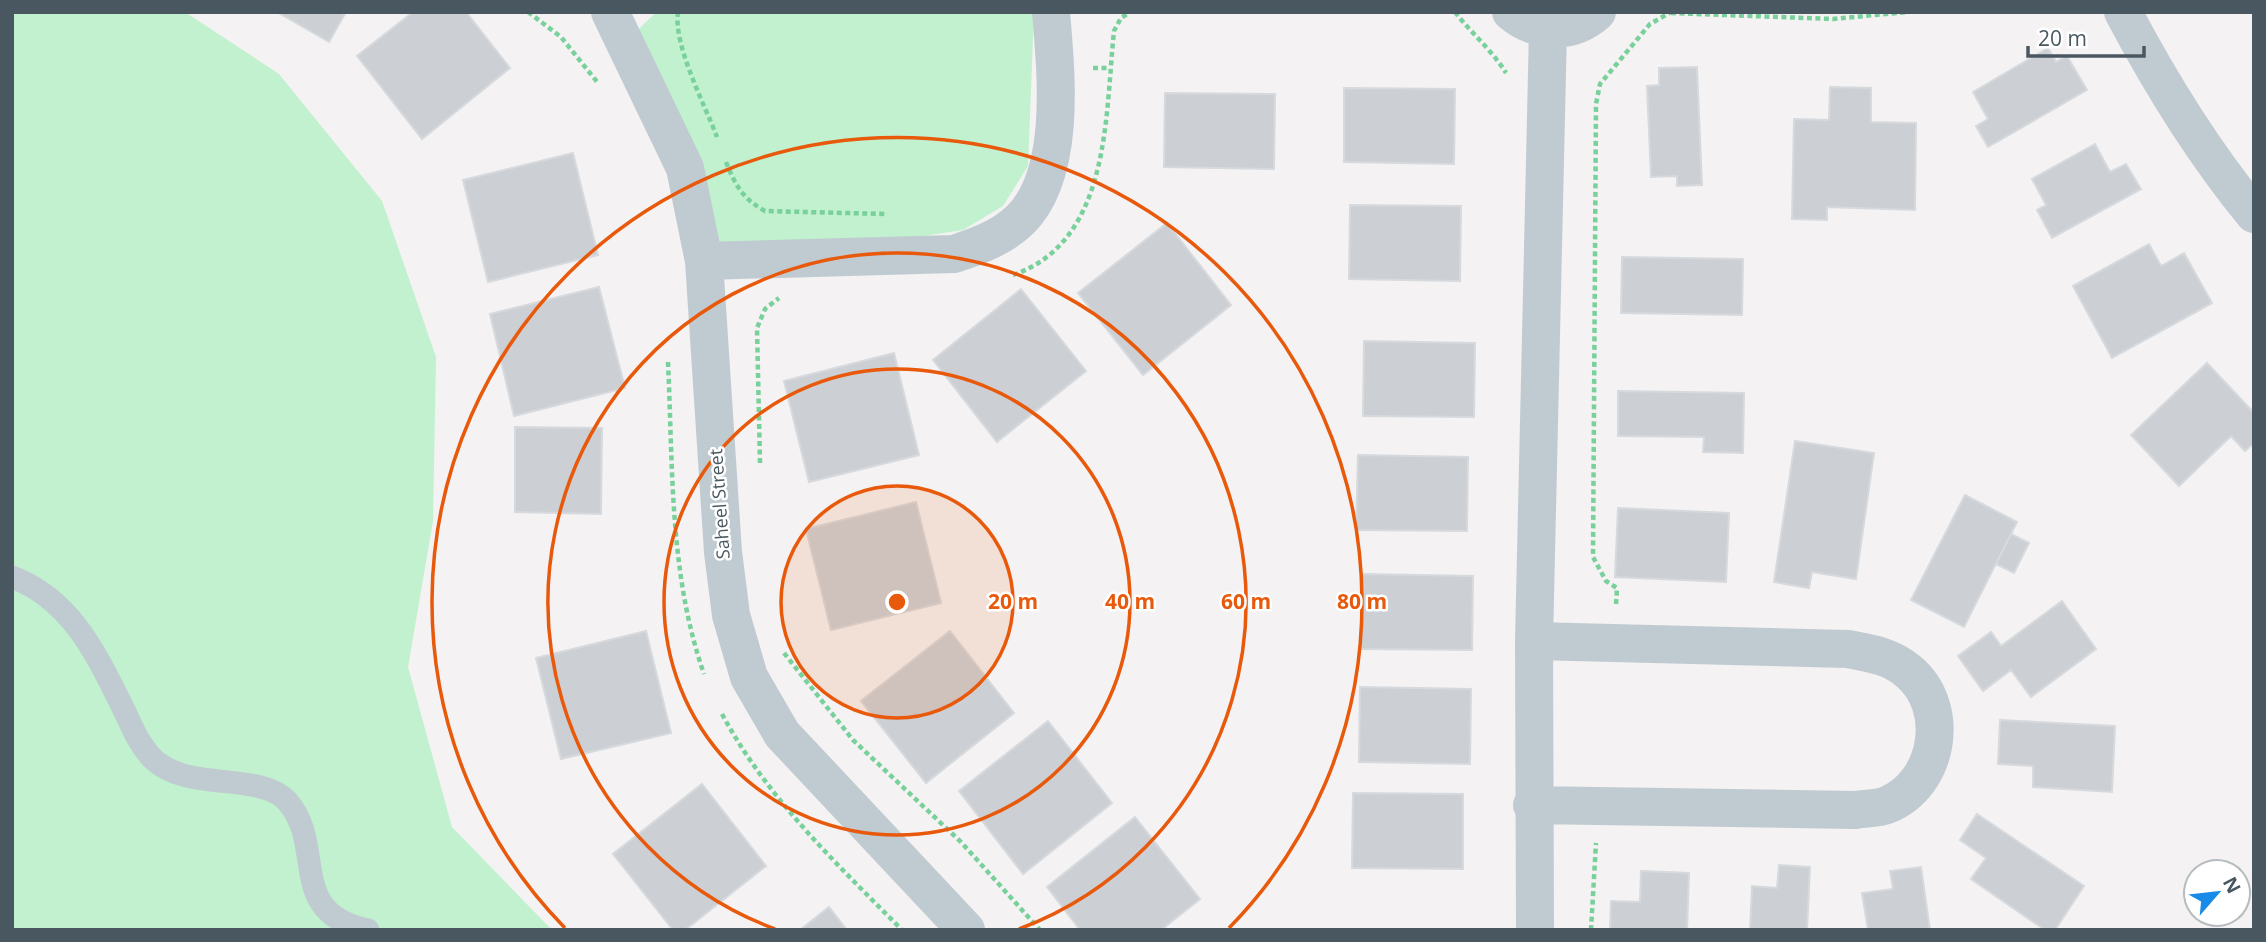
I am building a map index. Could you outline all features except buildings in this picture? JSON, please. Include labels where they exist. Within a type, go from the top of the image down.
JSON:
[{"type":"street","name":"Saheel Street","points":[[610,12],[685,168],[704,261],[723,552],[731,615],[750,677],[782,734],[966,930]]},
{"type":"street","points":[[704,261],[954,254],[990,242],[1021,219],[1042,186],[1052,149],[1056,70],[1051,12]]},
{"type":"street","points":[[1511,12],[1529,24],[1548,29],[1570,27],[1589,20],[1597,12]]},
{"type":"street","points":[[2123,12],[2154,71],[2188,126],[2254,214]]},
{"type":"street","points":[[1535,930],[1532,805],[1534,641],[1548,29]]},
{"type":"street","points":[[1532,805],[1855,810],[1887,805],[1914,787],[1932,760],[1937,728],[1928,698],[1909,671],[1881,655],[1848,649],[1534,641]]},
{"type":"lane","points":[[12,577],[43,594],[67,614],[87,638],[139,743],[154,760],[173,772],[269,790],[285,799],[303,830],[308,869],[322,902],[341,922],[368,930]]},
{"type":"path","points":[[678,12],[676,20],[684,52],[721,148]]},
{"type":"path","points":[[1611,643],[1617,589],[1606,581],[1593,557],[1596,104],[1600,84],[1650,24],[1671,13],[1833,19],[1907,12]]},
{"type":"path","points":[[1056,70],[1110,68]]},
{"type":"path","points":[[726,160],[736,186],[749,202],[765,211],[896,214]]},
{"type":"path","points":[[760,468],[757,328],[765,310],[780,298]]},
{"type":"path","points":[[778,645],[853,740],[961,842],[1040,930]]},
{"type":"path","points":[[1591,930],[1597,806]]},
{"type":"green space","points":[[12,12],[185,12],[279,74],[382,201],[436,357],[433,521],[408,667],[452,827],[552,930],[12,930]]},
{"type":"green space","points":[[656,12],[1034,12],[1028,166],[1003,206],[963,230],[719,267],[632,36]]}]
